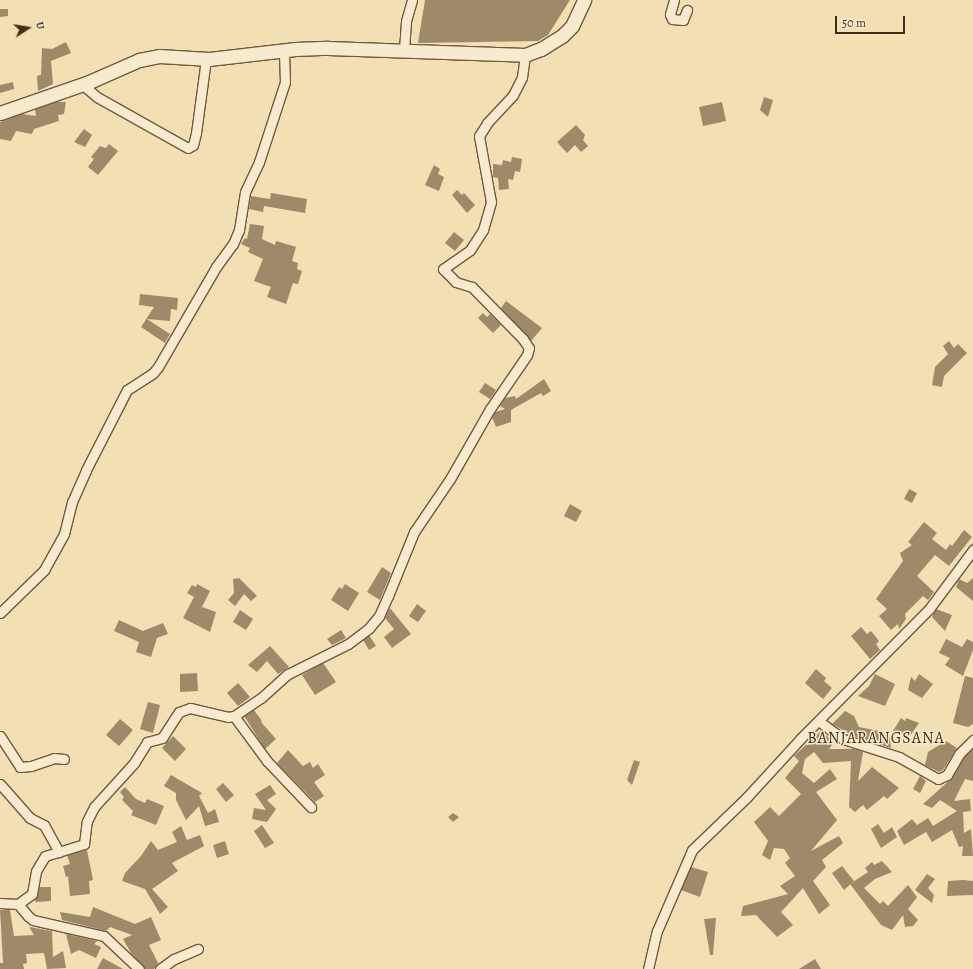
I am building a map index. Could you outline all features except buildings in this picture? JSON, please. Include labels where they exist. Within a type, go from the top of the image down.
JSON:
[{"type":"street","points":[[404,50],[406,21],[412,0]]},
{"type":"street","points":[[0,113],[82,84],[139,60],[159,56],[206,59],[328,48],[525,54],[541,49],[562,36],[572,26],[584,0]]},
{"type":"street","points":[[674,0],[670,14],[672,19],[683,20],[687,10]]},
{"type":"street","points":[[0,613],[44,570],[64,534],[72,502],[127,390],[153,373],[158,367],[216,268],[233,244],[239,230],[245,192],[259,162],[285,82],[284,51]]},
{"type":"street","points":[[0,903],[18,904],[32,894],[40,863],[45,856],[84,844],[87,821],[94,807],[134,764],[147,742],[162,738],[179,712],[190,708],[228,717],[234,716],[261,698],[288,674],[348,644],[369,628],[379,616],[414,532],[450,480],[490,410],[528,355],[529,348],[523,339],[472,287],[456,282],[442,268],[470,250],[483,230],[491,202],[479,136],[487,123],[513,95],[522,77],[525,54]]},
{"type":"street","points":[[82,84],[97,97],[188,148],[193,145],[196,133],[206,59]]},
{"type":"street","points":[[648,969],[657,931],[692,850],[820,722],[929,609],[973,550]]},
{"type":"street","points":[[234,716],[267,761],[311,807]]},
{"type":"street","points":[[820,722],[843,739],[899,757],[938,779],[947,775],[959,754],[973,740]]},
{"type":"street","points":[[0,736],[20,767],[31,766],[54,758],[64,759]]},
{"type":"street","points":[[0,784],[30,818],[44,825],[59,852]]},
{"type":"street","points":[[18,904],[28,916],[34,920],[104,936],[139,969]]},
{"type":"street","points":[[160,969],[174,959],[198,950]]},
{"type":"district","name":"BANJARANGSANA","points":[[876,738]]}]
